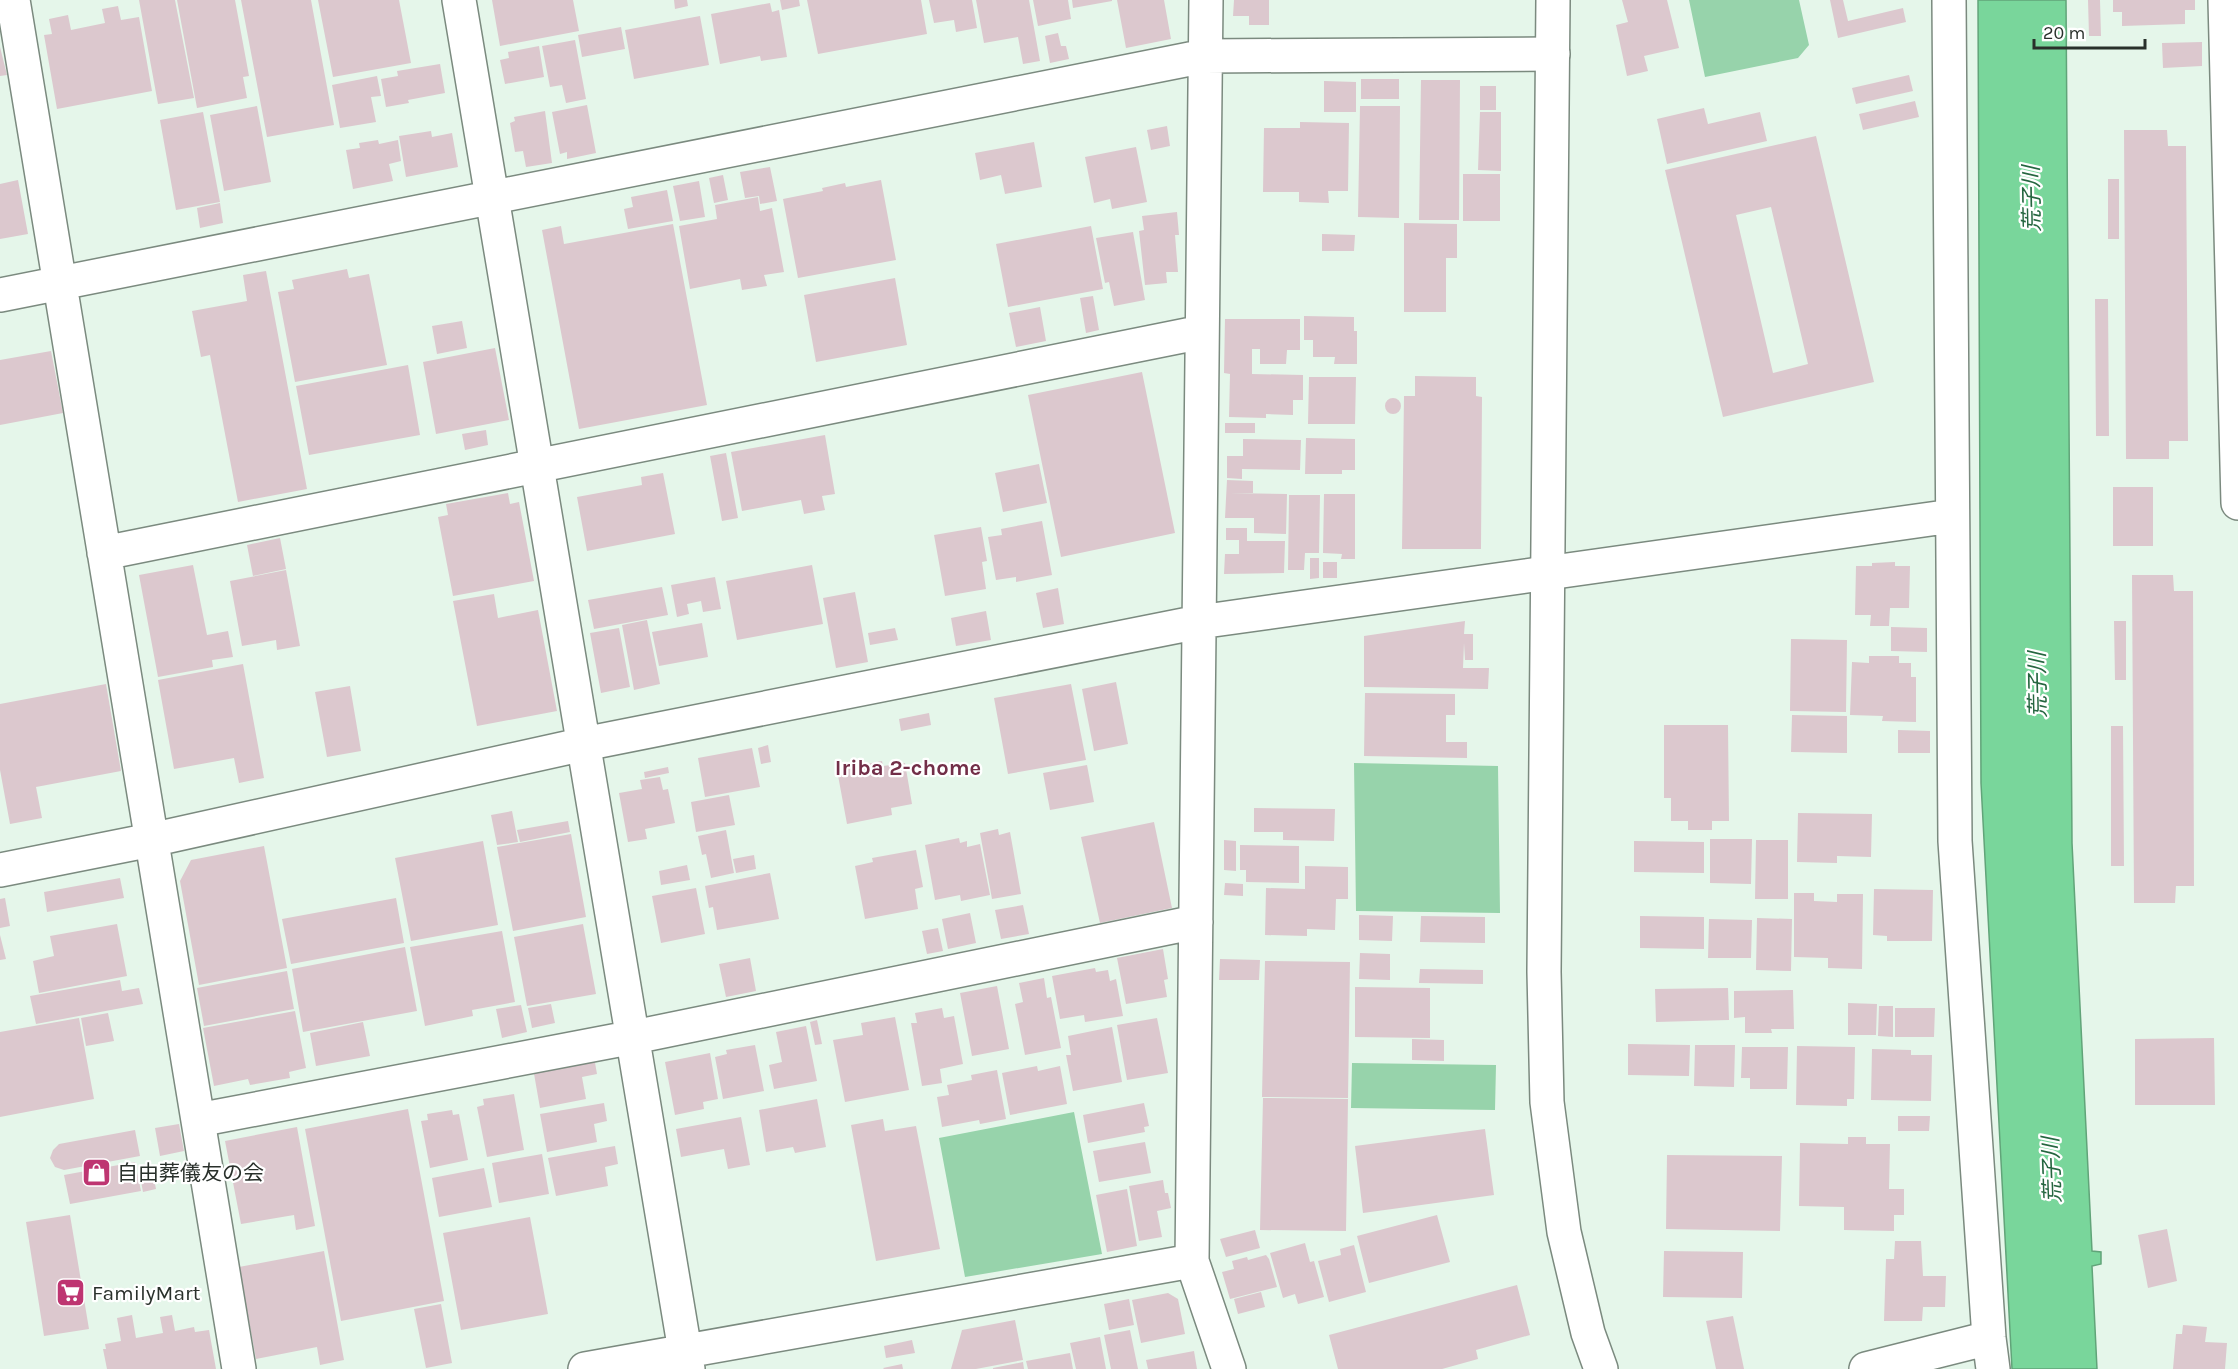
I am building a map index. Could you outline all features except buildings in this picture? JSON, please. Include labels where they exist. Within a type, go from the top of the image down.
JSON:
[{"type":"street","points":[[13,0],[239,1369]]},
{"type":"street","points":[[459,0],[687,1360]]},
{"type":"street","points":[[1206,0],[1192,1261],[1228,1369]]},
{"type":"street","points":[[1554,0],[1544,972],[1547,1102],[1564,1232],[1588,1333],[1600,1369]]},
{"type":"street","points":[[1866,1369],[1991,1353],[1955,841],[1949,0]]},
{"type":"street","points":[[2229,14],[2238,503]]},
{"type":"street","points":[[0,295],[1205,56],[1553,54]]},
{"type":"street","points":[[104,553],[1202,332]]},
{"type":"street","points":[[0,870],[151,840],[584,744],[1199,622],[1952,516]]},
{"type":"street","points":[[198,1120],[634,1037],[1196,922]]},
{"type":"street","points":[[585,1369],[687,1360],[1192,1261]]},
{"type":"shaded area","points":[[1689,0],[1799,0],[1809,45],[1798,58],[1705,77]]},
{"type":"shaded area","points":[[1354,763],[1498,766],[1500,913],[1356,911]]},
{"type":"shaded area","points":[[1352,1063],[1496,1065],[1495,1110],[1351,1108]]},
{"type":"shaded area","points":[[1074,1112],[1102,1254],[965,1277],[939,1138]]},
{"type":"water","name":"荒子川","points":[[1978,0],[2066,0],[2072,843],[2092,1251],[2101,1252],[2101,1264],[2092,1266],[2097,1369],[2012,1369],[1981,783]]},
{"type":"place","name":"自由葬儀友の会","points":[[96,1173]]},
{"type":"place","name":"FamilyMart","points":[[71,1293]]},
{"type":"district","name":"Iriba 2-chome","points":[[908,767]]}]
